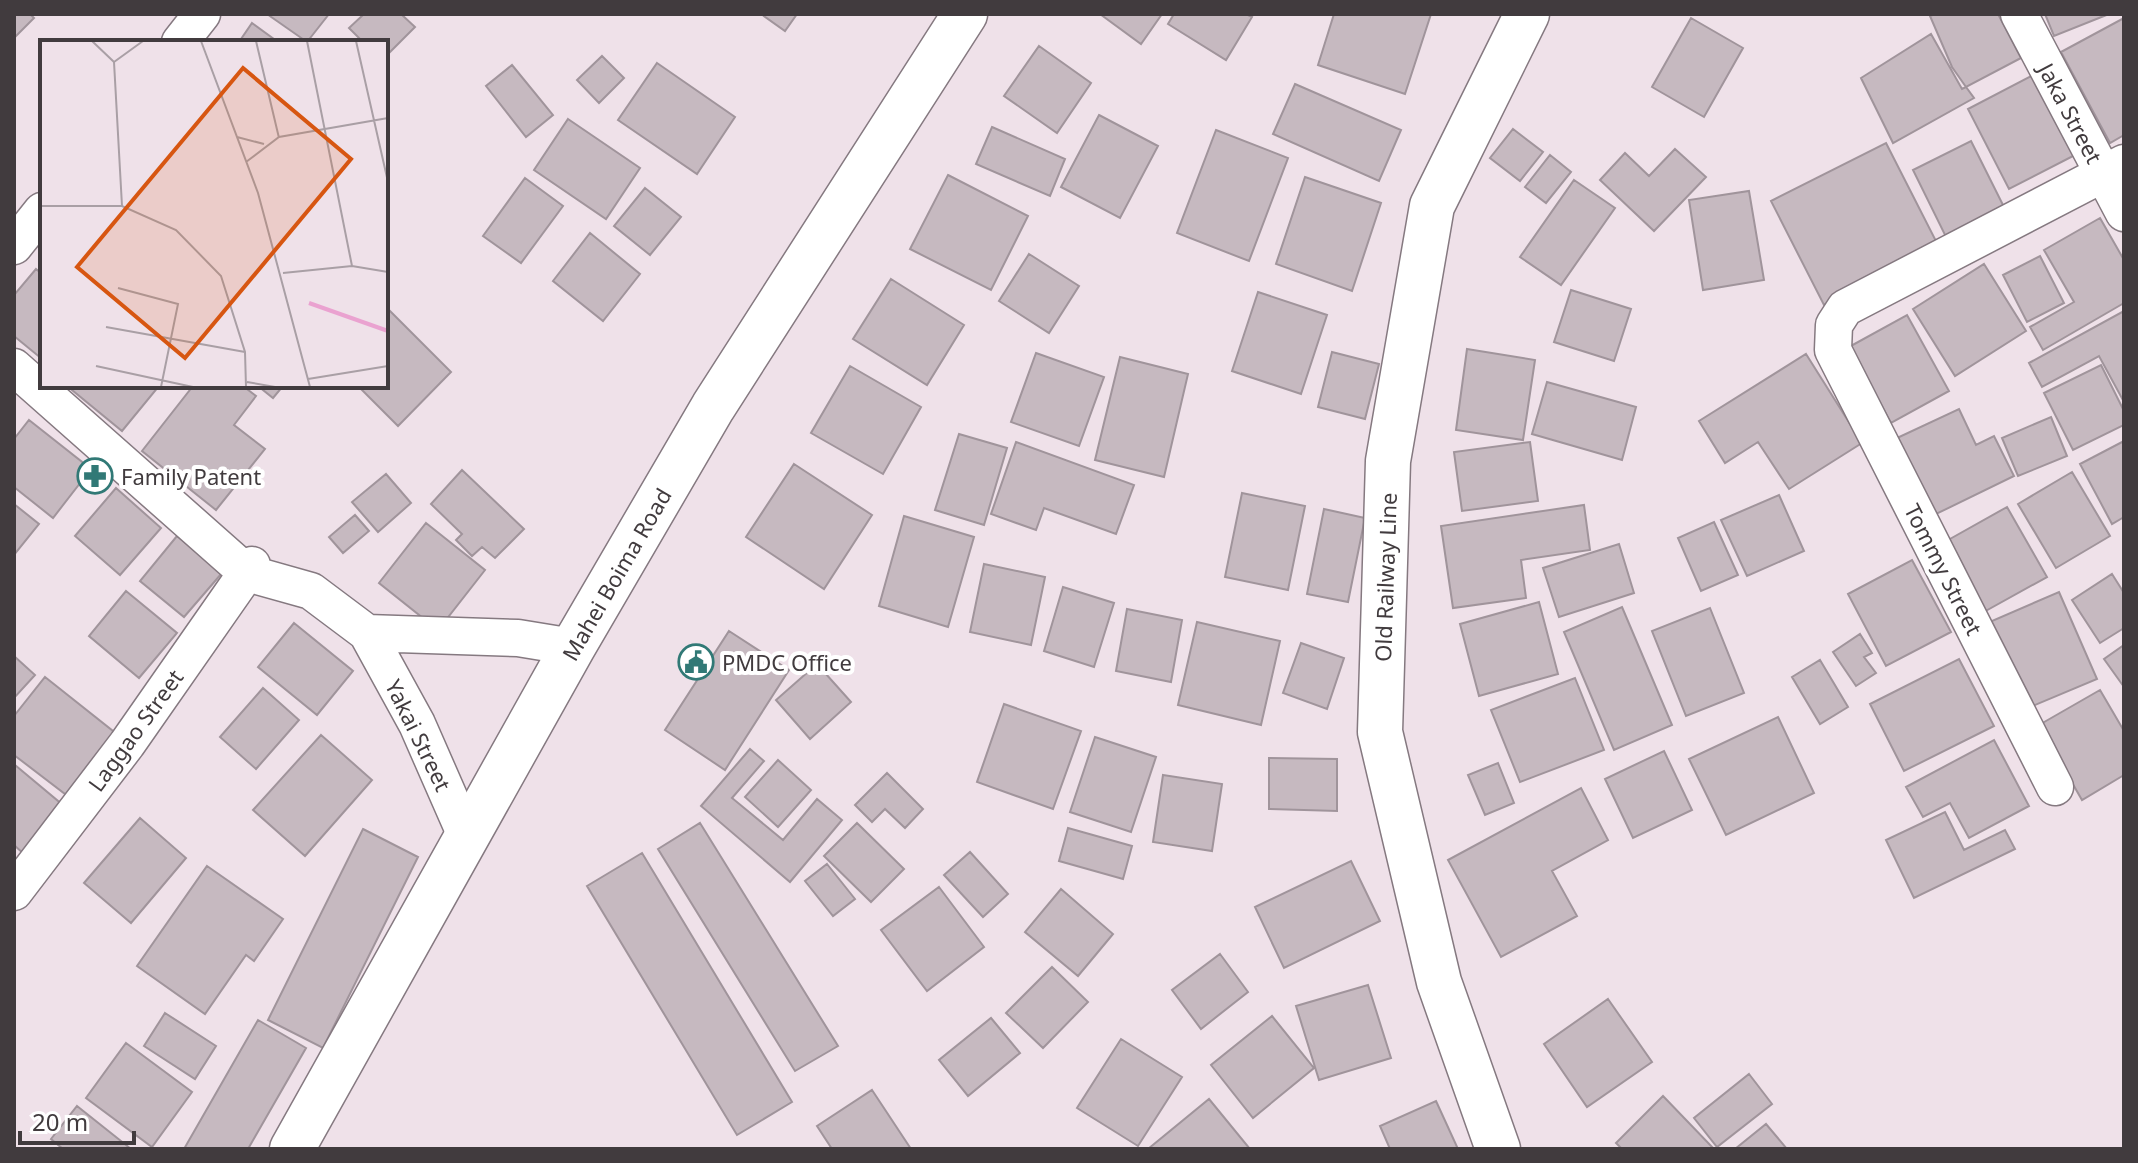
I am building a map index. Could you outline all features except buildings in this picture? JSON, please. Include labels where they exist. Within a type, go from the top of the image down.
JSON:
[{"type":"main road","name":"Mahei Boima Road","points":[[292,1149],[573,647],[713,407],[965,14]]},
{"type":"main road","name":"Old Railway Line","points":[[1498,1149],[1439,982],[1380,732],[1388,461],[1432,206],[1527,14]]},
{"type":"street","points":[[182,40],[202,14]]},
{"type":"street","name":"Jaka Street","points":[[2019,14],[2114,169],[2124,213]]},
{"type":"street","name":"Tommy Street","points":[[2055,787],[1833,350],[1834,325],[1845,308],[2114,169]]},
{"type":"street","points":[[14,246],[40,214]]},
{"type":"street","name":"Yakai Street","points":[[14,367],[249,569],[311,591],[367,633],[417,724],[467,838]]},
{"type":"street","name":"Laggao Street","points":[[14,892],[127,744],[249,569]]},
{"type":"street","points":[[367,633],[518,638],[573,647]]},
{"type":"place","name":"Family Patent","points":[[95,476]]},
{"type":"place","name":"PMDC Office","points":[[696,662]]}]
